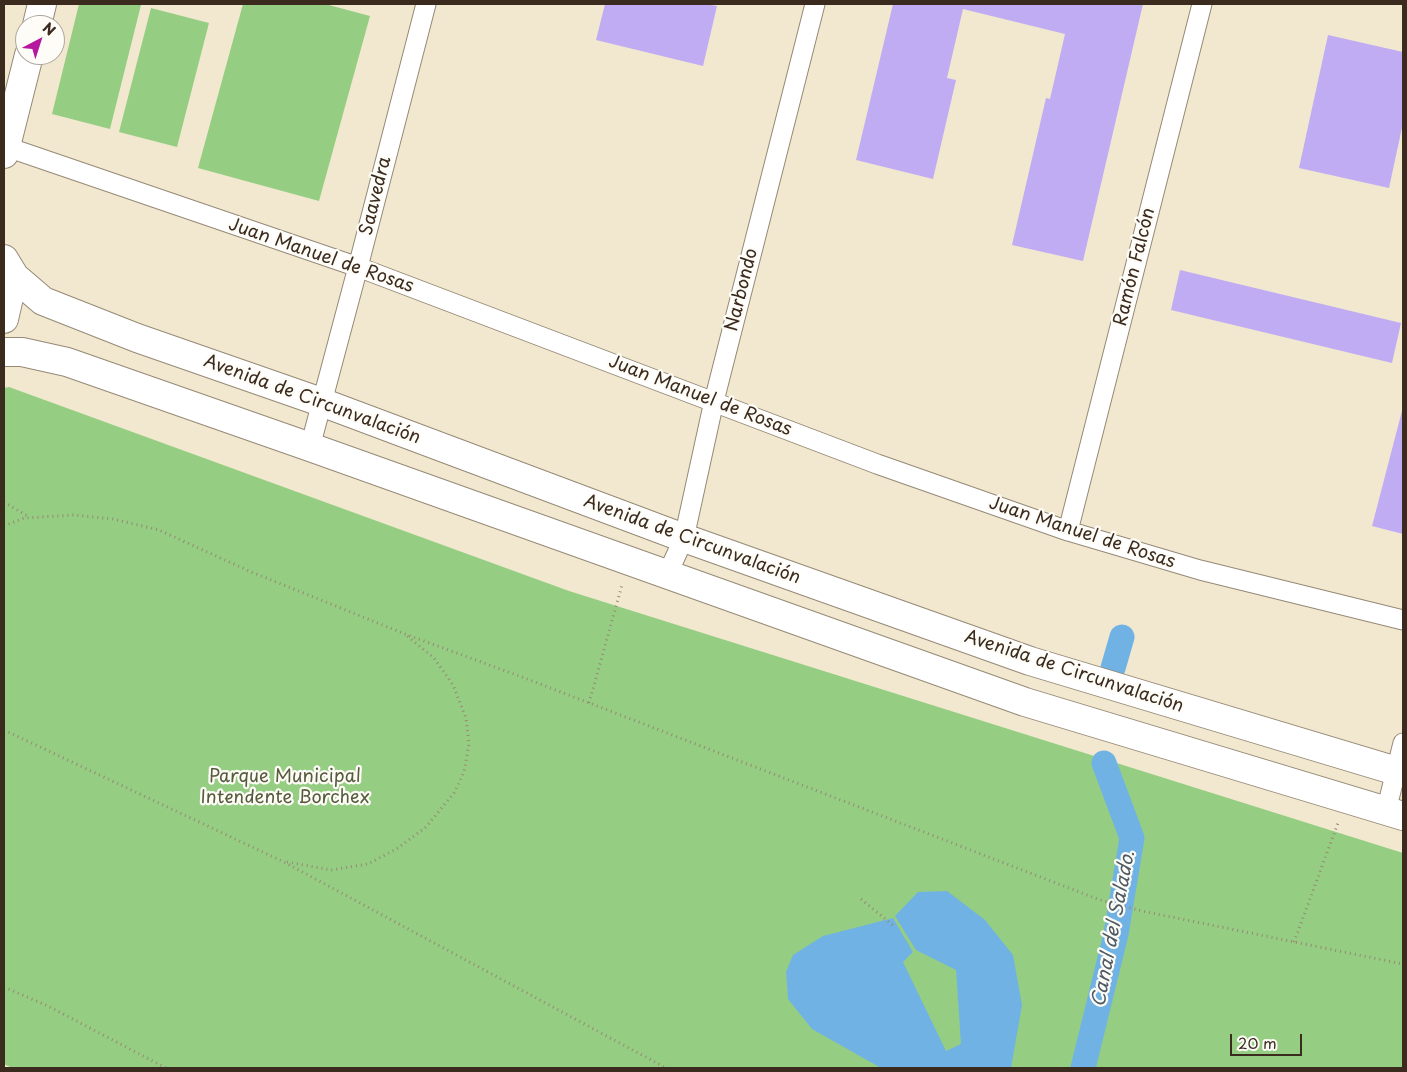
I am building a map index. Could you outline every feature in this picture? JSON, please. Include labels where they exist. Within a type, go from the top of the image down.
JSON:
[{"type":"main road","points":[[4,149],[26,65]]},
{"type":"main road","name":"Avenida de Circunvalación","points":[[4,260],[10,293],[4,319]]},
{"type":"main road","name":"Avenida de Circunvalación","points":[[4,260],[16,277],[43,301],[137,338],[321,402],[684,538],[1030,661],[1400,772]]},
{"type":"main road","points":[[4,352],[22,352],[68,362],[1024,702],[1394,814]]},
{"type":"street","name":"Saavedra","points":[[310,447],[426,4]]},
{"type":"street","name":"Narbondo","points":[[667,575],[684,538],[714,401],[815,4]]},
{"type":"street","name":"Ramón Falcón","points":[[1068,531],[1202,4]]},
{"type":"street","name":"Juan Manuel de Rosas","points":[[4,149],[358,267],[878,464],[1068,531],[1200,570],[1403,620]]},
{"type":"street","points":[[1394,814],[1403,742]]},
{"type":"path","points":[[4,502],[30,517]]},
{"type":"path","points":[[4,526],[24,518],[74,514],[113,519],[159,530],[249,571],[405,634],[1100,900],[1142,911],[1403,964]]},
{"type":"path","points":[[589,703],[618,601]]},
{"type":"path","points":[[284,862],[331,870],[368,864],[398,848],[426,827],[454,793],[464,772],[469,744],[466,718],[453,685],[434,658],[405,634]]},
{"type":"path","points":[[4,730],[284,862],[666,1068]]},
{"type":"path","points":[[1294,942],[1339,820]]},
{"type":"path","points":[[861,899],[895,928]]},
{"type":"path","points":[[4,987],[48,1006],[166,1068]]},
{"type":"green space","points":[[79,4],[141,5],[110,129],[52,114]]},
{"type":"green space","points":[[243,4],[325,4],[370,16],[319,201],[198,168]]},
{"type":"green space","points":[[151,8],[209,23],[177,147],[119,132]]},
{"type":"green space","name":"Parque Municipal Intendente Borchex","points":[[9,387],[569,591],[1403,853],[1403,1068],[12,1068],[4,1064],[4,388]]},
{"type":"water","points":[[947,891],[985,920],[1013,955],[1022,1005],[1011,1068],[881,1068],[812,1029],[788,999],[786,972],[793,955],[823,936],[893,918],[913,952],[903,962],[946,1051],[961,1044],[956,970],[916,950],[895,916],[918,892]]},
{"type":"building","points":[[605,4],[706,4],[717,6],[703,66],[596,40]]},
{"type":"building","points":[[893,4],[1143,4],[1083,261],[1012,245],[1046,98],[1050,99],[1065,34],[963,9],[947,78],[956,80],[933,179],[856,160]]},
{"type":"building","points":[[1328,35],[1403,52],[1403,123],[1389,188],[1299,168]]},
{"type":"building","points":[[1180,270],[1401,323],[1392,363],[1171,310]]},
{"type":"building","points":[[1403,407],[1403,534],[1372,526]]},
{"type":"waterway","name":"Canal del Salado.","points":[[1113,668],[1122,637]]},
{"type":"waterway","name":"Canal del Salado.","points":[[1083,1068],[1116,934],[1132,838],[1104,763]]}]
